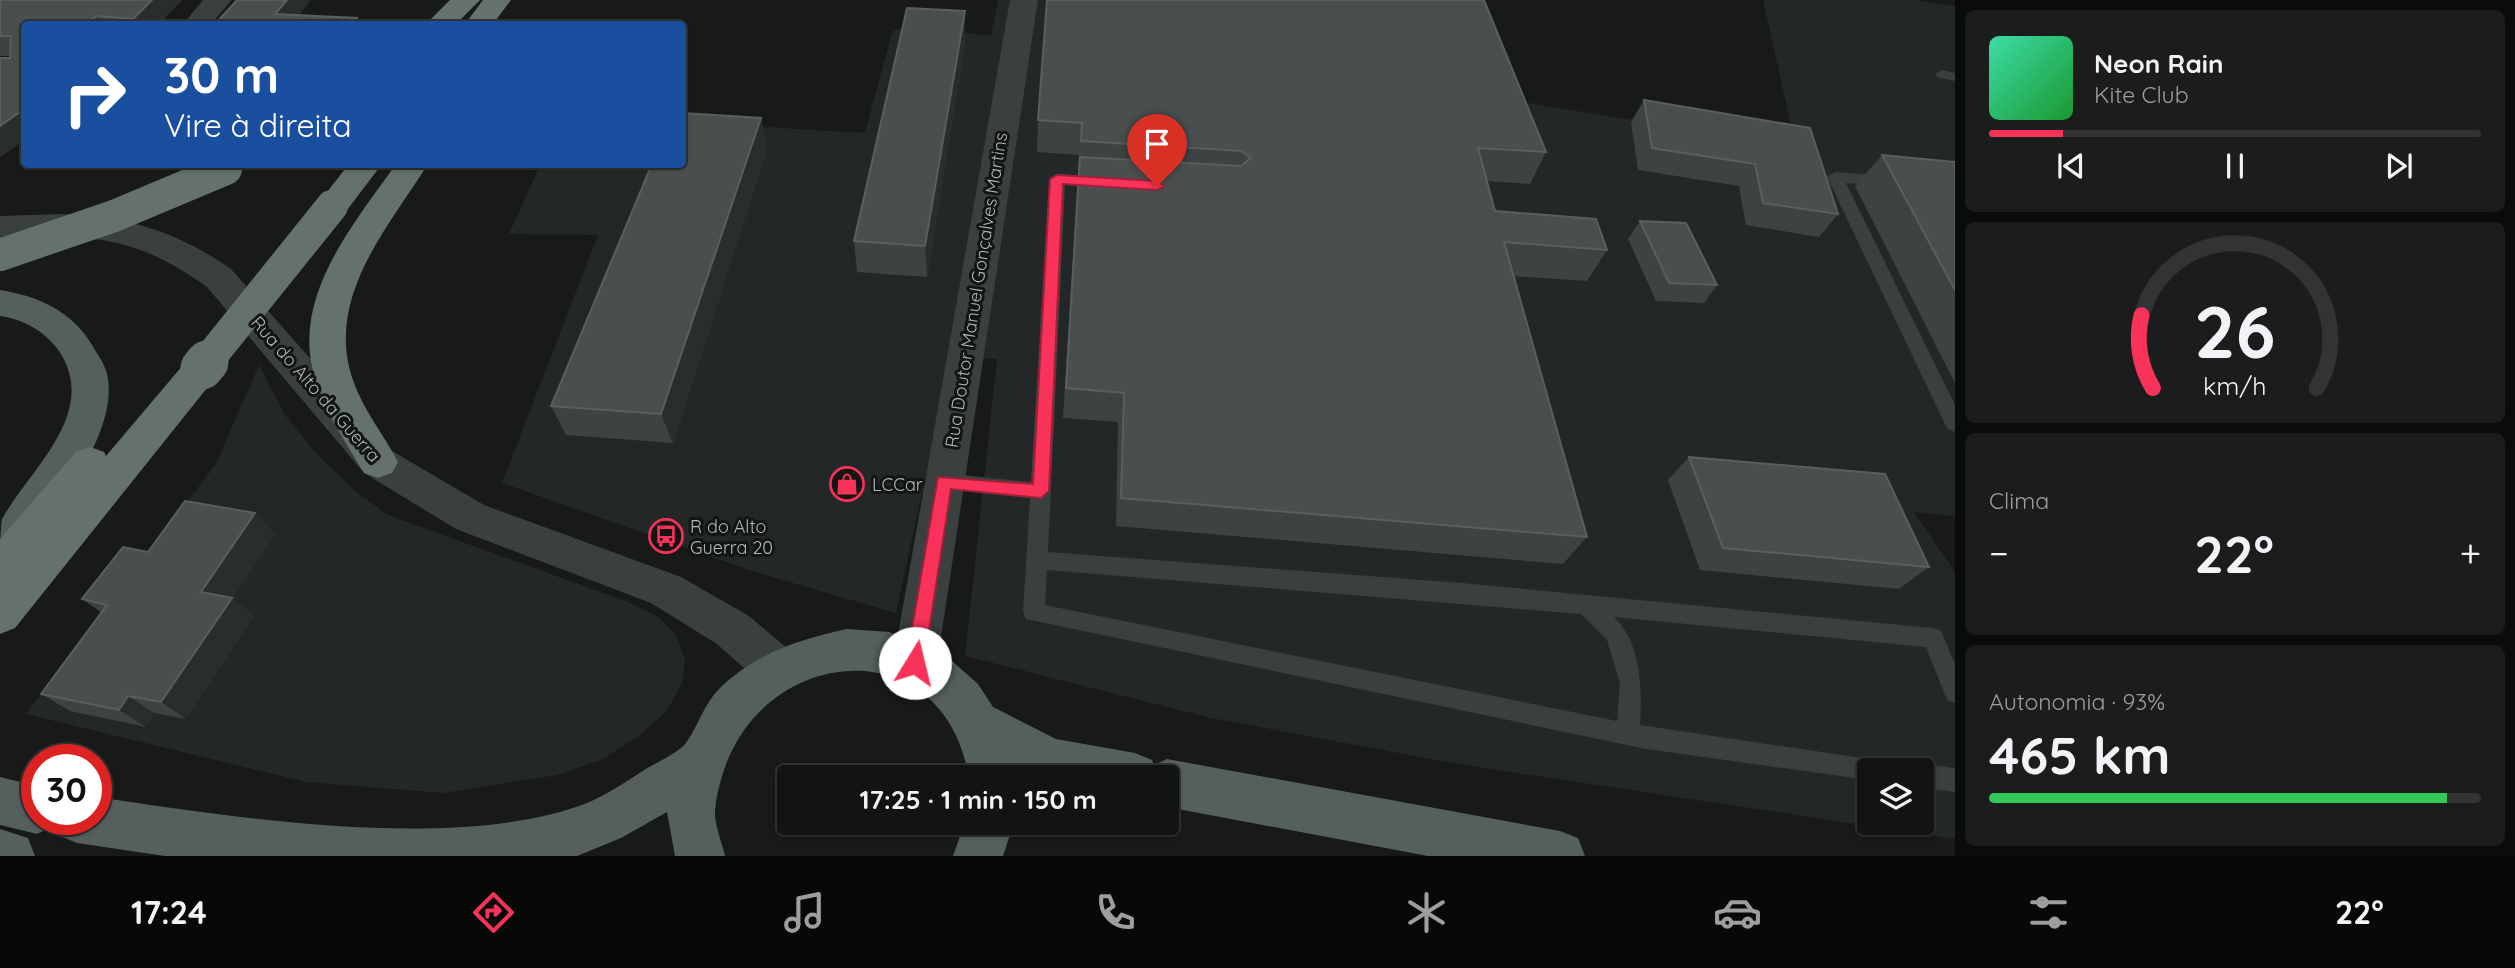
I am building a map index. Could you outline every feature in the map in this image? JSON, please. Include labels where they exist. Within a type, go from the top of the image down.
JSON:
[{"type":"highway","points":[[443,21],[466,0]]},
{"type":"highway","points":[[458,21],[475,0]]},
{"type":"highway","points":[[481,21],[497,0]]},
{"type":"highway","points":[[506,21],[519,0]]},
{"type":"highway","points":[[0,255],[72,233],[157,201],[228,168]]},
{"type":"highway","points":[[320,205],[338,168]]},
{"type":"highway","points":[[0,614],[189,365],[320,205],[362,168]]},
{"type":"highway","points":[[378,462],[345,407],[330,365],[330,308],[343,270],[410,168]]},
{"type":"highway","points":[[0,569],[189,365]]},
{"type":"main road","points":[[0,303],[16,305],[67,332],[89,375],[88,414],[75,442],[0,554]]},
{"type":"main road","points":[[700,856],[691,814],[699,762],[712,733],[730,708],[778,669],[812,655],[847,649],[882,652],[915,663],[940,678],[961,698],[978,723],[991,765]]},
{"type":"main road","points":[[978,723],[1051,761],[1072,765]]},
{"type":"main road","points":[[112,824],[319,852],[429,854],[513,847],[588,827],[635,804],[699,762]]},
{"type":"main road","points":[[1179,785],[1560,856]]},
{"type":"main road","points":[[0,802],[21,807]]},
{"type":"main road","points":[[978,856],[985,835]]},
{"type":"main road","points":[[0,854],[10,856]]},
{"type":"street","points":[[200,21],[218,0]]},
{"type":"street","name":"Rua Doutor Manuel Gonçalves Martins","points":[[915,663],[1024,0]]},
{"type":"street","name":"Rua do Alto da Guerra","points":[[0,227],[85,225],[127,230],[161,239],[188,253],[219,278],[378,462],[470,517],[666,590],[733,630],[778,669]]},
{"type":"lane","points":[[1902,183],[1835,177],[1955,424]]},
{"type":"lane","points":[[1125,183],[1057,179],[1034,612],[1628,734],[1857,767]]},
{"type":"lane","points":[[944,481],[1041,491]]},
{"type":"lane","points":[[1037,560],[1586,605],[1933,638],[1955,692]]},
{"type":"lane","points":[[1586,605],[1616,634],[1631,683],[1628,734]]},
{"type":"lane","points":[[1934,777],[1955,780]]},
{"type":"shaded area","points":[[998,0],[1229,0],[1517,101],[1796,147],[1763,0],[1915,0],[1955,6],[1955,516],[1914,512],[1955,572],[1955,839],[1928,835],[1934,835],[1934,758],[1857,758],[1857,824],[1458,764],[1211,718],[965,656],[997,359],[951,358],[896,613],[755,572],[502,483],[598,235],[509,234],[539,168],[686,168],[686,122],[865,133],[893,29],[991,35]]},
{"type":"shaded area","points":[[259,365],[285,415],[315,452],[354,490],[388,515],[628,602],[659,617],[676,635],[685,660],[682,683],[666,712],[641,734],[603,759],[558,775],[443,793],[306,782],[26,714],[216,464]]},
{"type":"building","points":[[0,0],[152,0],[133,19],[96,16],[91,21],[21,21],[21,111],[0,126],[0,58],[10,58],[11,36],[0,36]]},
{"type":"building","points":[[237,0],[287,0],[275,14],[357,18],[355,21],[218,21]]},
{"type":"building","points":[[1047,0],[1484,0],[1546,152],[1478,148],[1495,211],[1596,219],[1607,250],[1504,242],[1587,537],[1121,498],[1124,393],[1066,388],[1080,157],[1241,166],[1251,158],[1241,151],[1081,141],[1082,123],[1038,120]]},
{"type":"building","points":[[907,8],[965,11],[925,246],[854,241]]},
{"type":"building","points":[[1644,100],[1810,128],[1838,214],[1763,203],[1755,164],[1652,148]]},
{"type":"building","points":[[686,113],[761,118],[661,414],[551,406],[650,168],[686,168]]},
{"type":"building","points":[[1882,155],[1955,162],[1955,290]]},
{"type":"building","points":[[1640,221],[1686,223],[1717,285],[1669,283]]},
{"type":"building","points":[[1689,457],[1885,474],[1929,567],[1723,548]]},
{"type":"building","points":[[185,501],[255,513],[201,592],[232,598],[161,702],[128,696],[119,710],[41,694],[107,605],[82,599],[123,547],[148,552]]},
{"type":"place","name":"LCCar","points":[[847,484]]},
{"type":"place","name":"R do Alto Guerra 20","points":[[666,536]]},
{"type":"route","points":[[915,663],[944,481],[1041,491],[1057,179],[1157,186]]}]
